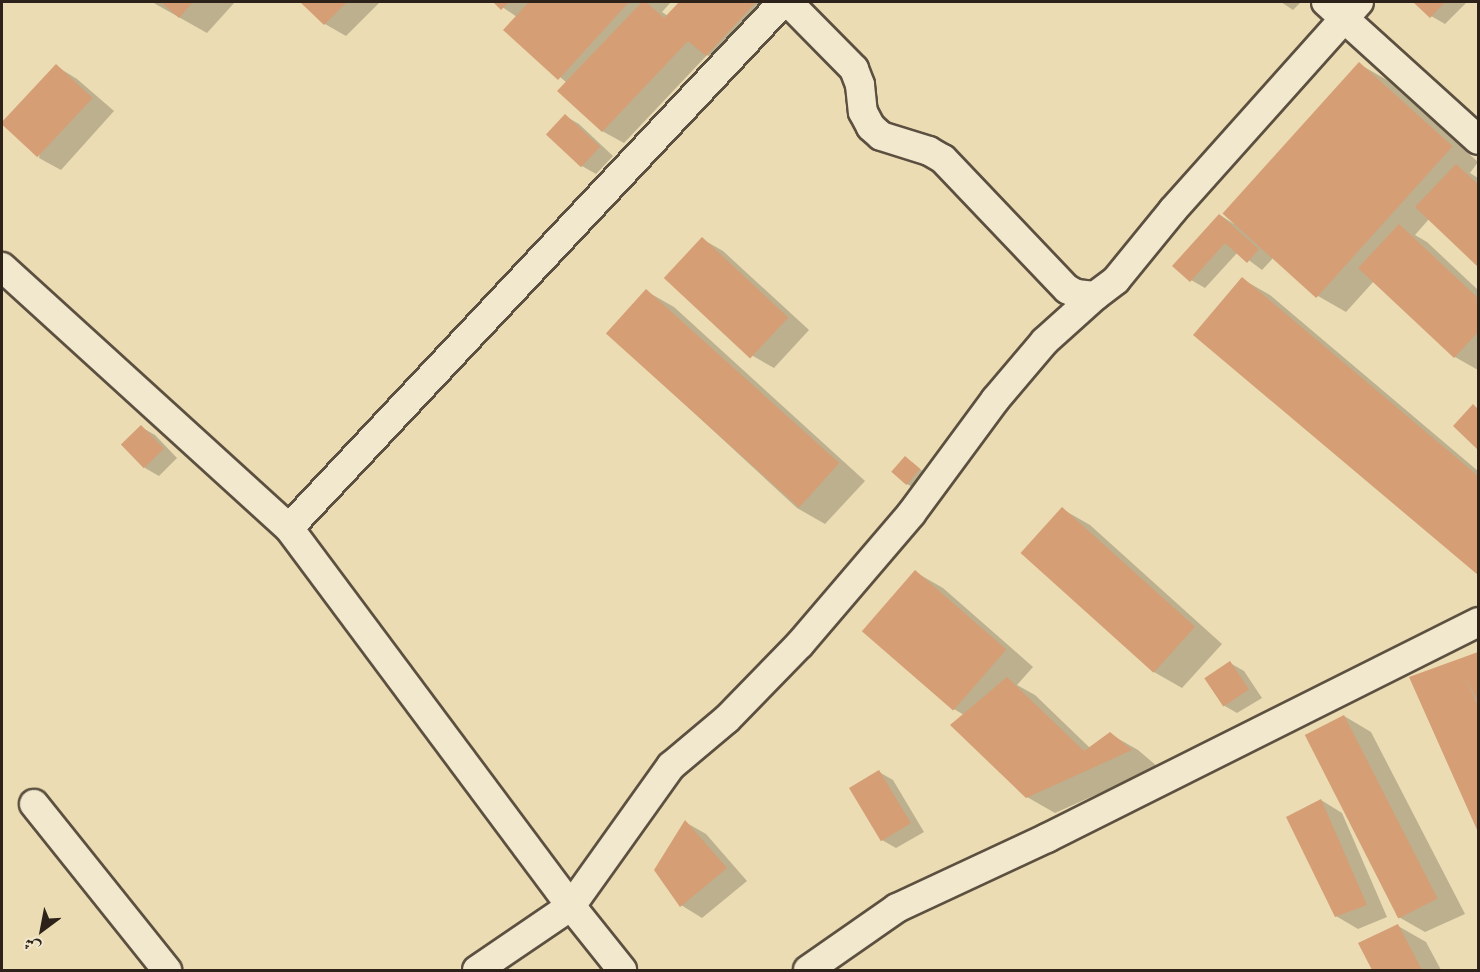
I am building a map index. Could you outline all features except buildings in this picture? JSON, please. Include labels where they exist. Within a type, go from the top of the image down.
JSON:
[{"type":"street","points":[[289,528],[783,2]]},
{"type":"street","points":[[788,2],[854,69],[860,85],[863,112],[876,131],[891,141],[929,151],[943,159],[1067,289],[1076,294],[1095,296]]},
{"type":"street","points":[[477,970],[571,906],[671,766],[727,719],[800,644],[911,514],[1002,392],[1045,341],[1116,279],[1343,7],[1479,140]]},
{"type":"street","points":[[2,267],[289,528],[571,906],[622,970]]},
{"type":"street","points":[[808,970],[865,928],[897,908],[1047,838],[1479,622]]},
{"type":"street","points":[[34,804],[166,970]]}]
